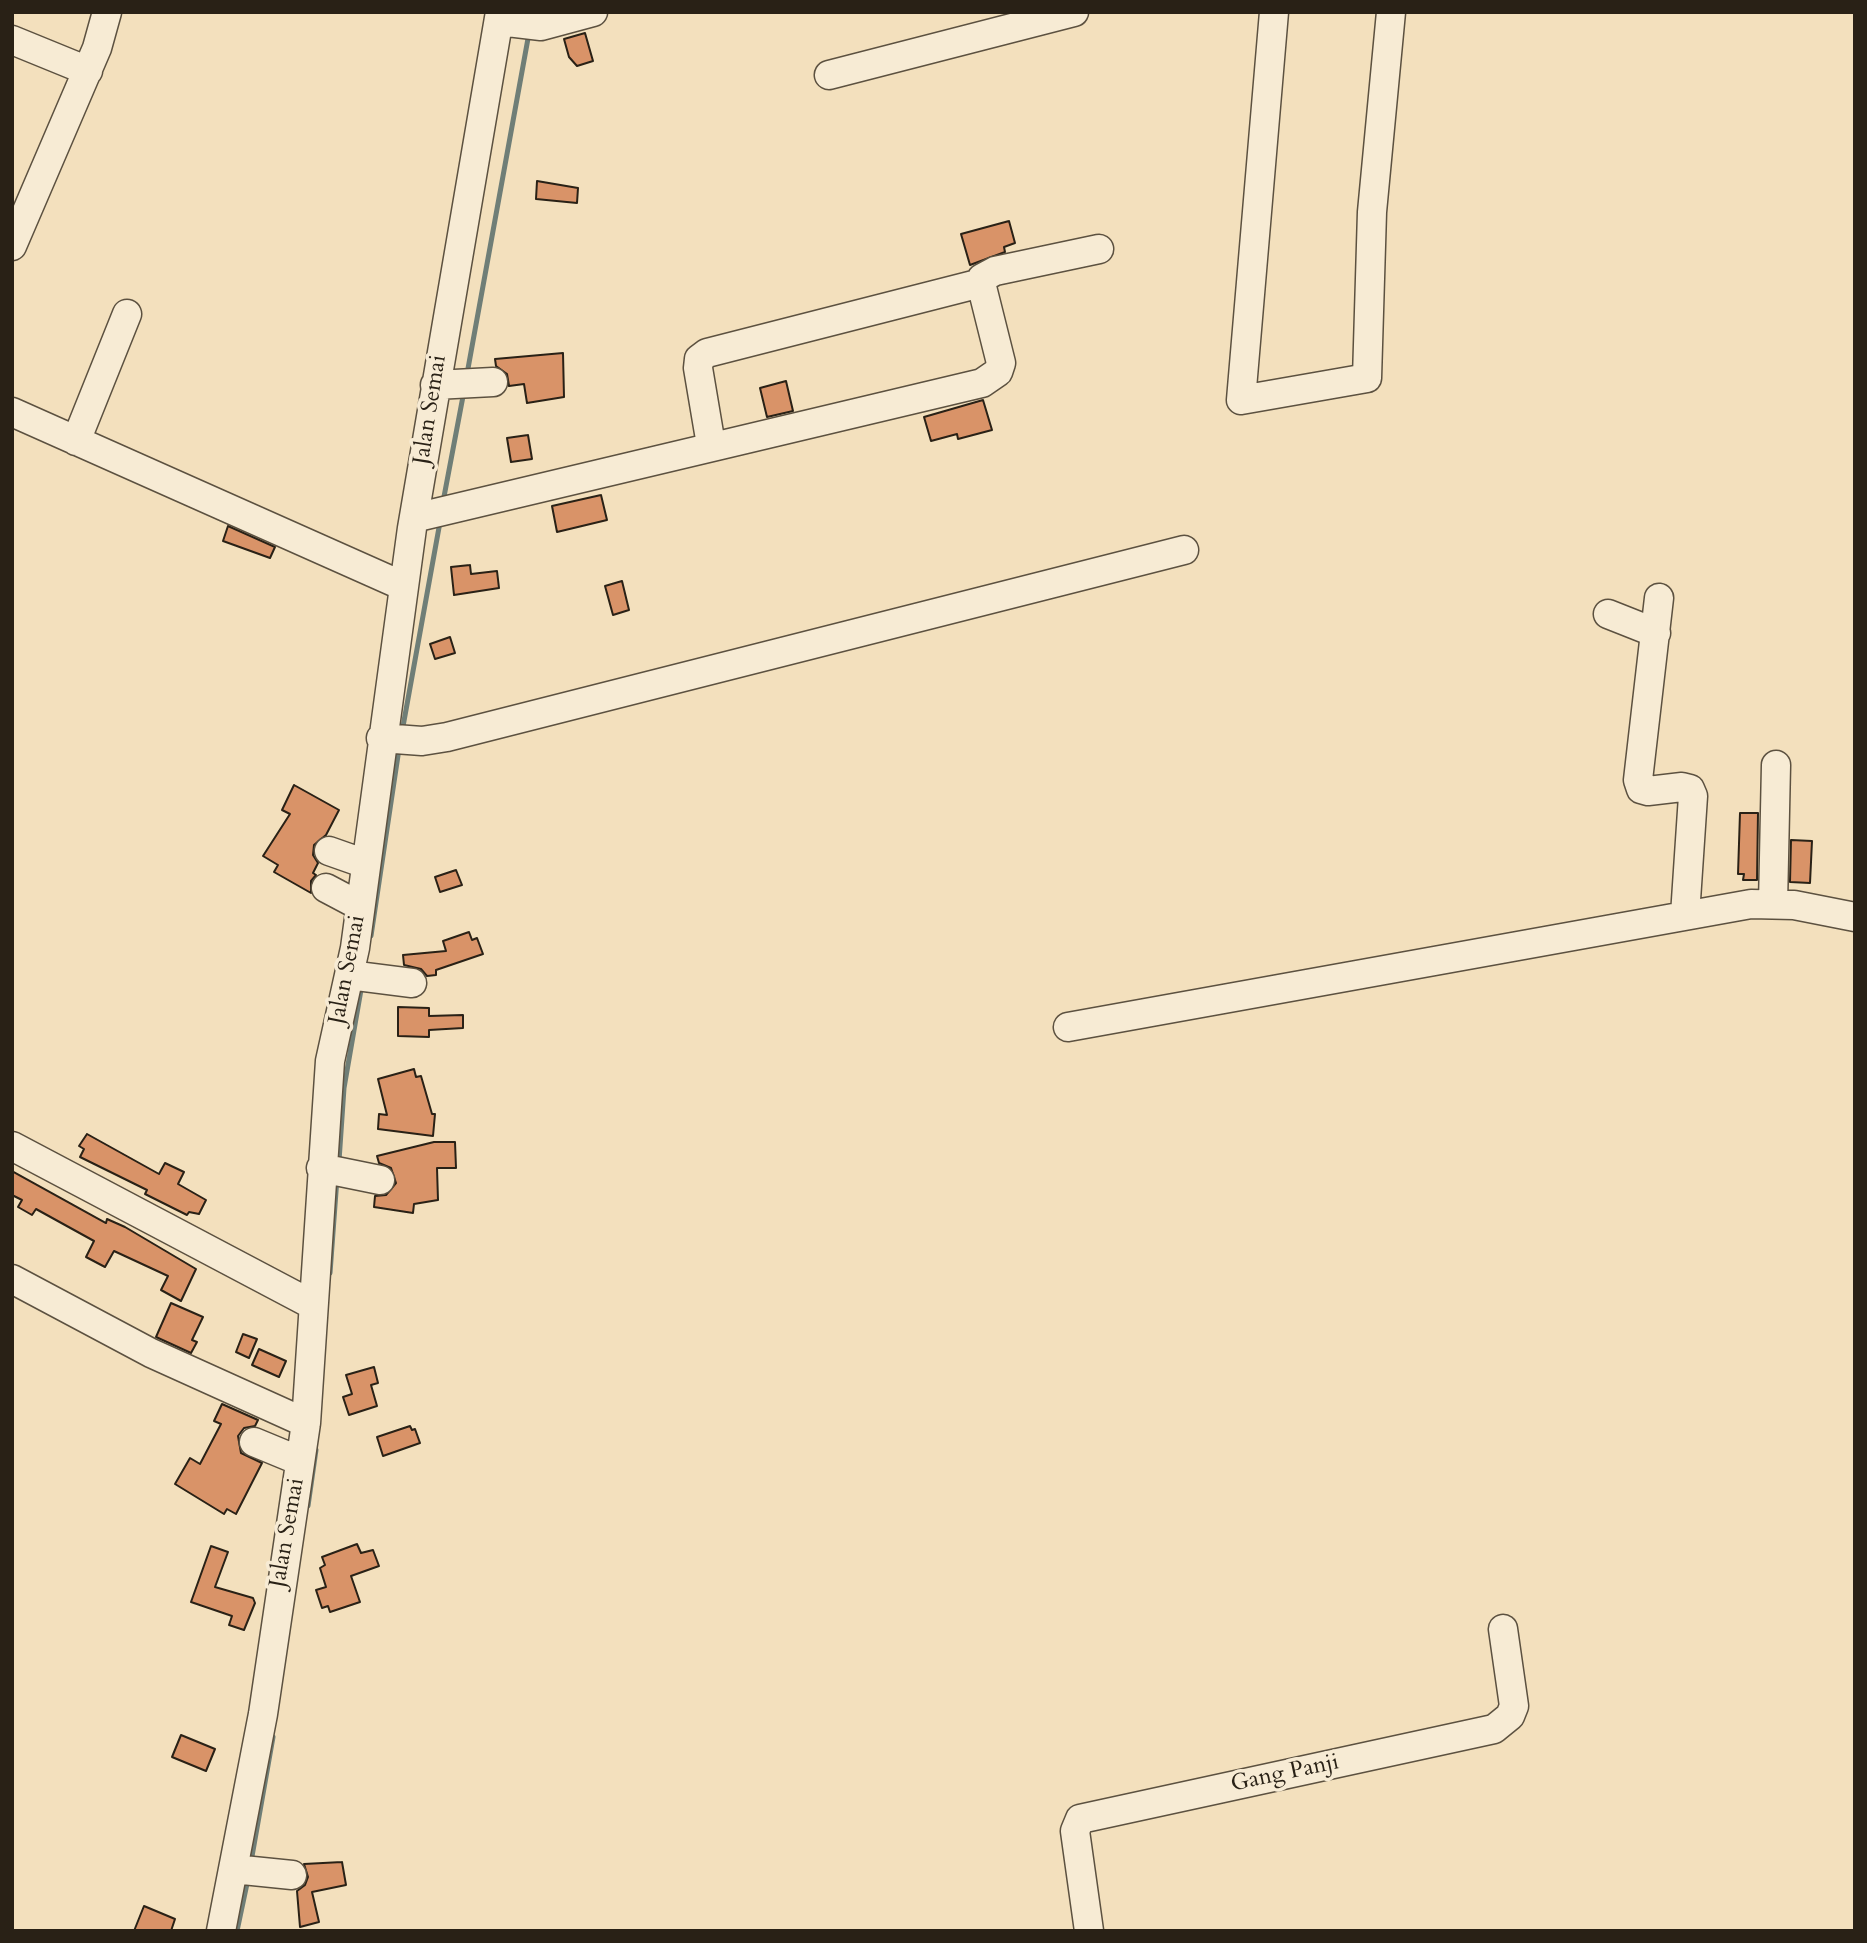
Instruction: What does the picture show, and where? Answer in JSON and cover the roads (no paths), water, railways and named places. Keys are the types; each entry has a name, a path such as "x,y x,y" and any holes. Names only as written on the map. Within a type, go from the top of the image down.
{"street":[{"path":"12,246 88,71 107,12"},
{"path":"512,21 593,12"},
{"path":"829,75 1074,12"},
{"path":"1274,12 1241,400 1367,378 1372,212 1391,12"},
{"name":"Jalan Semai","path":"220,1931 260,1872 263,1714 277,1599 306,1423 313,1305 335,1171 330,1061 376,978 360,906 385,738 403,586 419,516 461,384 512,21"},
{"path":"12,40 88,71"},
{"path":"711,446 698,368 699,359 708,353 981,283 988,273 995,271 1099,249"},
{"path":"419,516 711,446 764,436 992,378 998,372 1000,358 981,283"},
{"path":"76,441 127,314"},
{"path":"12,412 403,586"},
{"path":"385,738 422,741 1184,550"},
{"path":"1659,598 1638,780 1641,789 1648,792 1682,787 1690,789 1693,796 1685,915"},
{"path":"1608,614 1656,633"},
{"path":"1776,765 1784,905"},
{"path":"329,851 366,864"},
{"path":"326,888 360,906"},
{"path":"1068,1027 1751,904 1784,905 1855,917"},
{"path":"12,1146 313,1305"},
{"path":"335,1171 380,1180"},
{"path":"12,1279 151,1353 306,1423"},
{"path":"254,1442 300,1461"},
{"name":"Gang Panji","path":"1089,1931 1075,1831 1080,1819 1494,1729 1510,1716 1514,1706 1503,1629"}],"waterway":[{"path":"467,374 529,33"},
{"path":"443,502 464,391"},
{"path":"402,732 440,522"},
{"path":"371,936 399,749"},
{"path":"339,1161 344,1088 362,984"},
{"path":"330,1273 337,1178"},
{"path":"308,1506 316,1450"},
{"path":"251,1862 273,1737"},
{"path":"237,1931 248,1879"}]}
